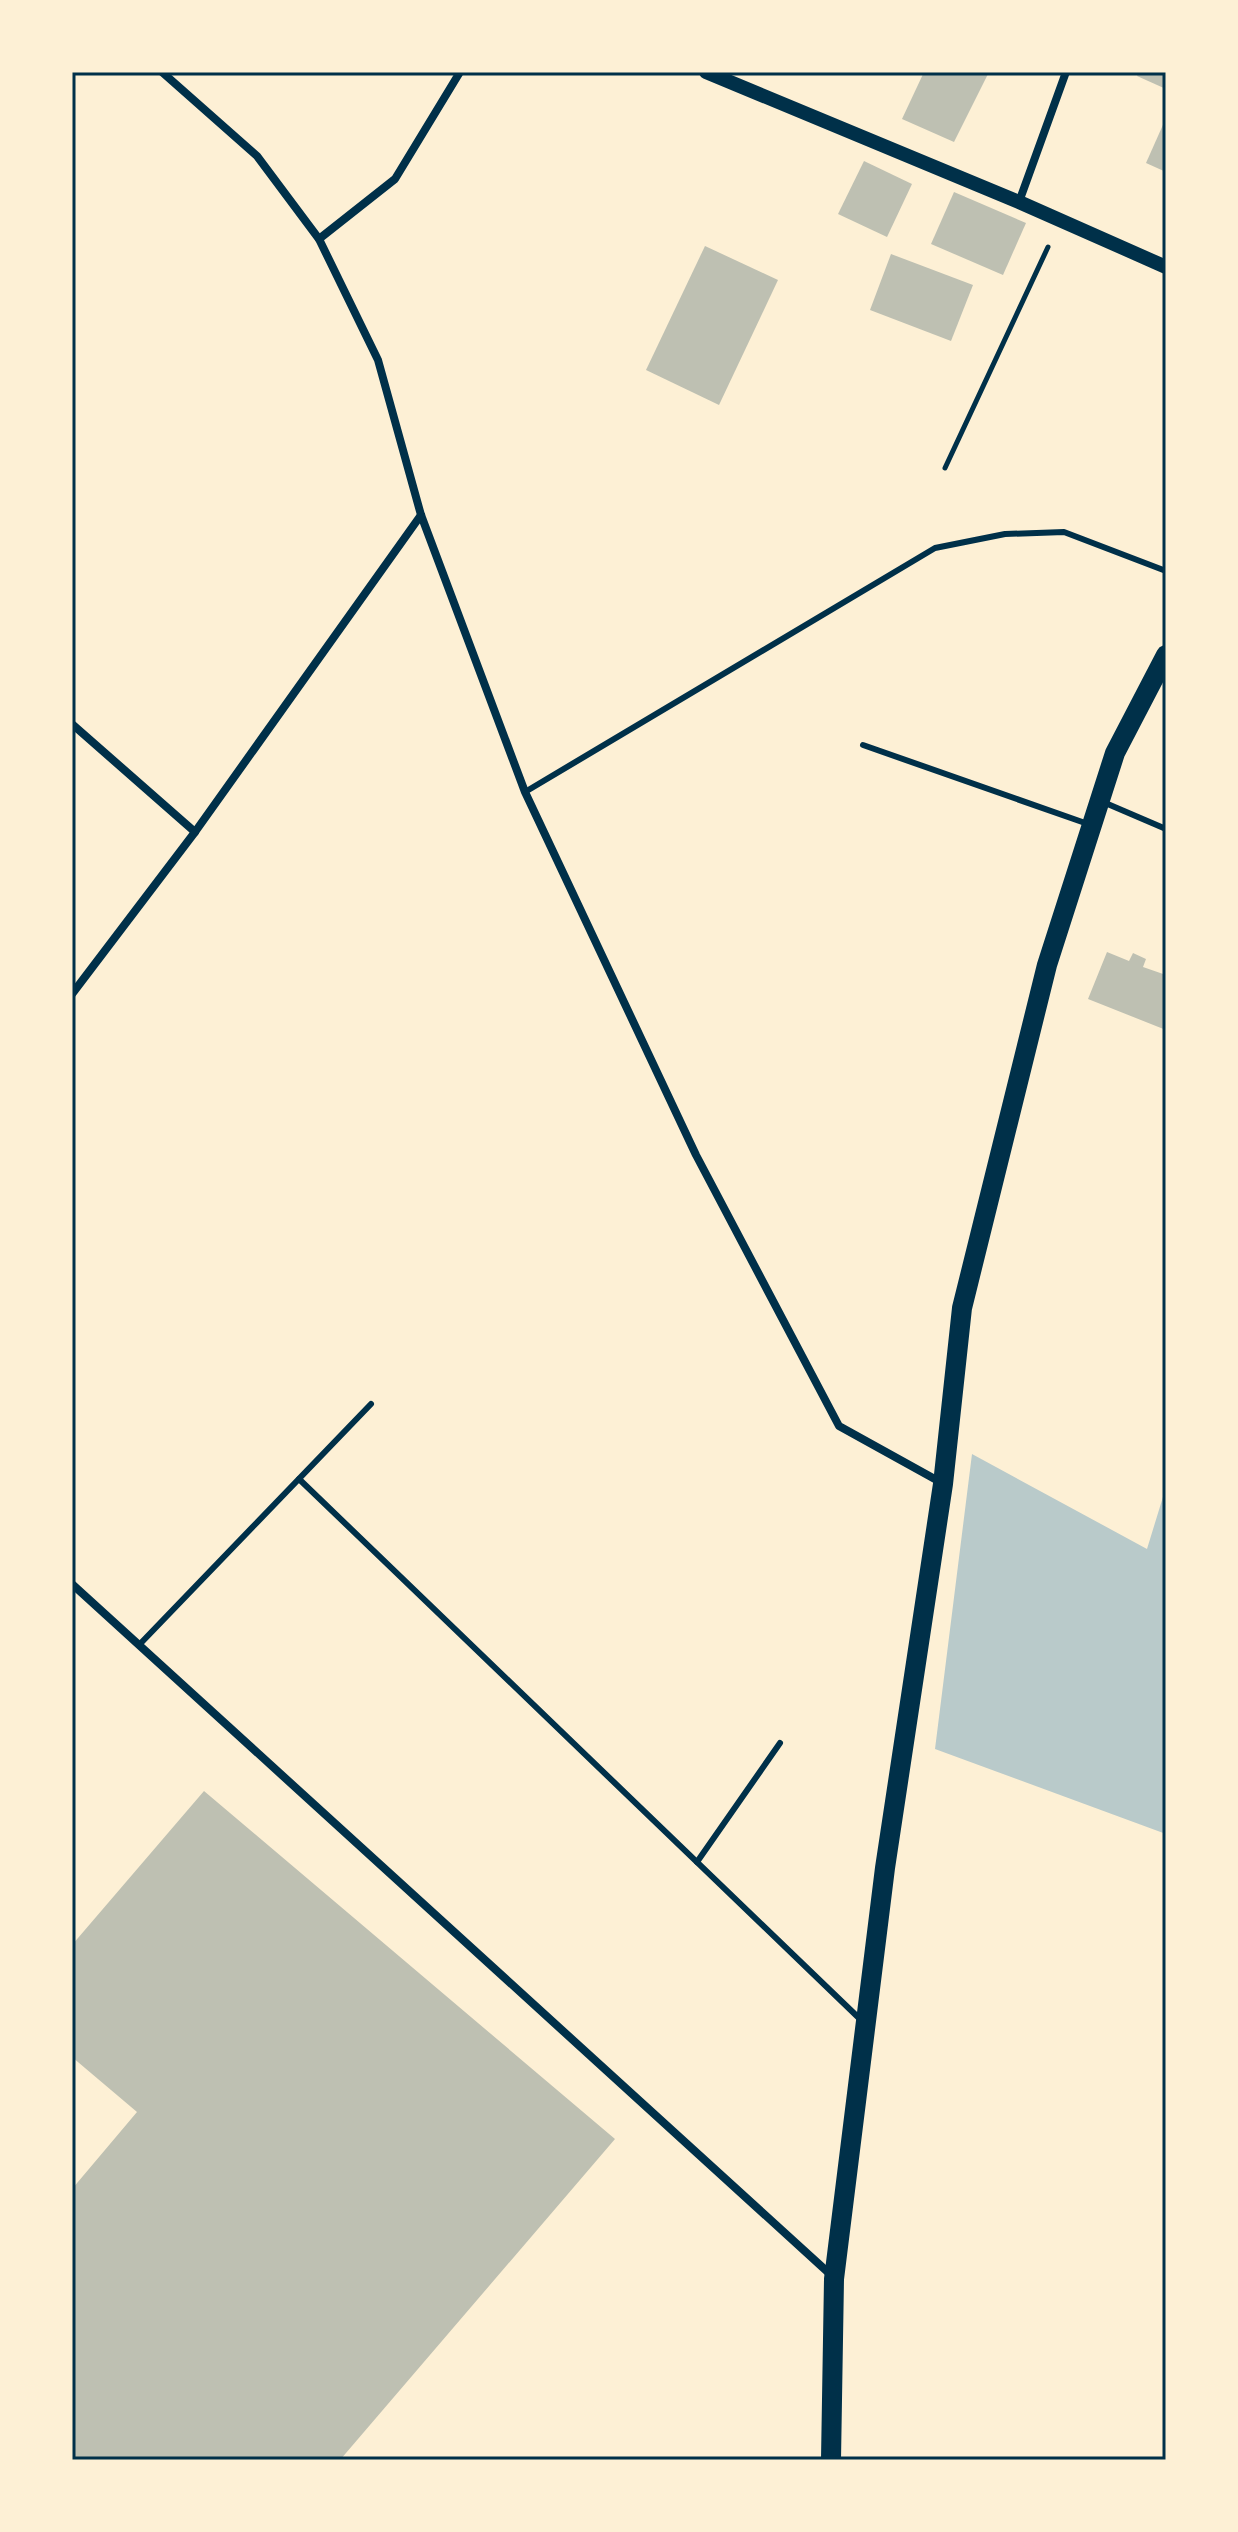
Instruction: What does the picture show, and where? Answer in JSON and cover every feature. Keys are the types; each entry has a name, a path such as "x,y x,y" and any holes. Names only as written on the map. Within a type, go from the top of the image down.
{"main road":[{"path":"831,2460 834,2279 885,1868 943,1484 962,1308 1047,965 1115,753 1166,655"}],"street":[{"path":"162,72 257,156 319,239 378,360 421,515 525,792 696,1155 839,1426 943,1484"},
{"path":"319,239 395,179 460,72"},
{"path":"706,72 1019,202 1166,267"},
{"path":"1019,202 1066,72"},
{"path":"72,994 195,832 421,515"},
{"path":"72,724 195,832"},
{"path":"72,1584 834,2279"}],"lane":[{"path":"525,792 935,548 1005,534 1064,532 1166,571"},
{"path":"863,745 1092,825"},
{"path":"1100,800 1166,829"},
{"path":"139,1645 371,1404"},
{"path":"299,1479 866,2025"},
{"path":"697,1862 780,1743"}],"path":[{"path":"945,468 1060,220"}],"shaded area":[{"path":"972,1454 1147,1549 1166,1487 1166,1834 935,1749"}],"building":[{"path":"924,72 989,72 954,142 902,119"},
{"path":"1139,72 1166,72 1166,89 1137,76"},
{"path":"1166,118 1166,172 1146,163"},
{"path":"864,161 912,184 887,237 838,214"},
{"path":"954,192 1026,223 1003,275 931,244"},
{"path":"705,246 778,280 719,405 646,370"},
{"path":"891,254 973,285 951,341 870,310"},
{"path":"1107,952 1129,961 1133,953 1146,959 1143,967 1166,975 1166,1030 1088,999"},
{"path":"204,1791 615,2139 340,2460 72,2460 72,2189 137,2112 72,2057 72,1945"}]}
